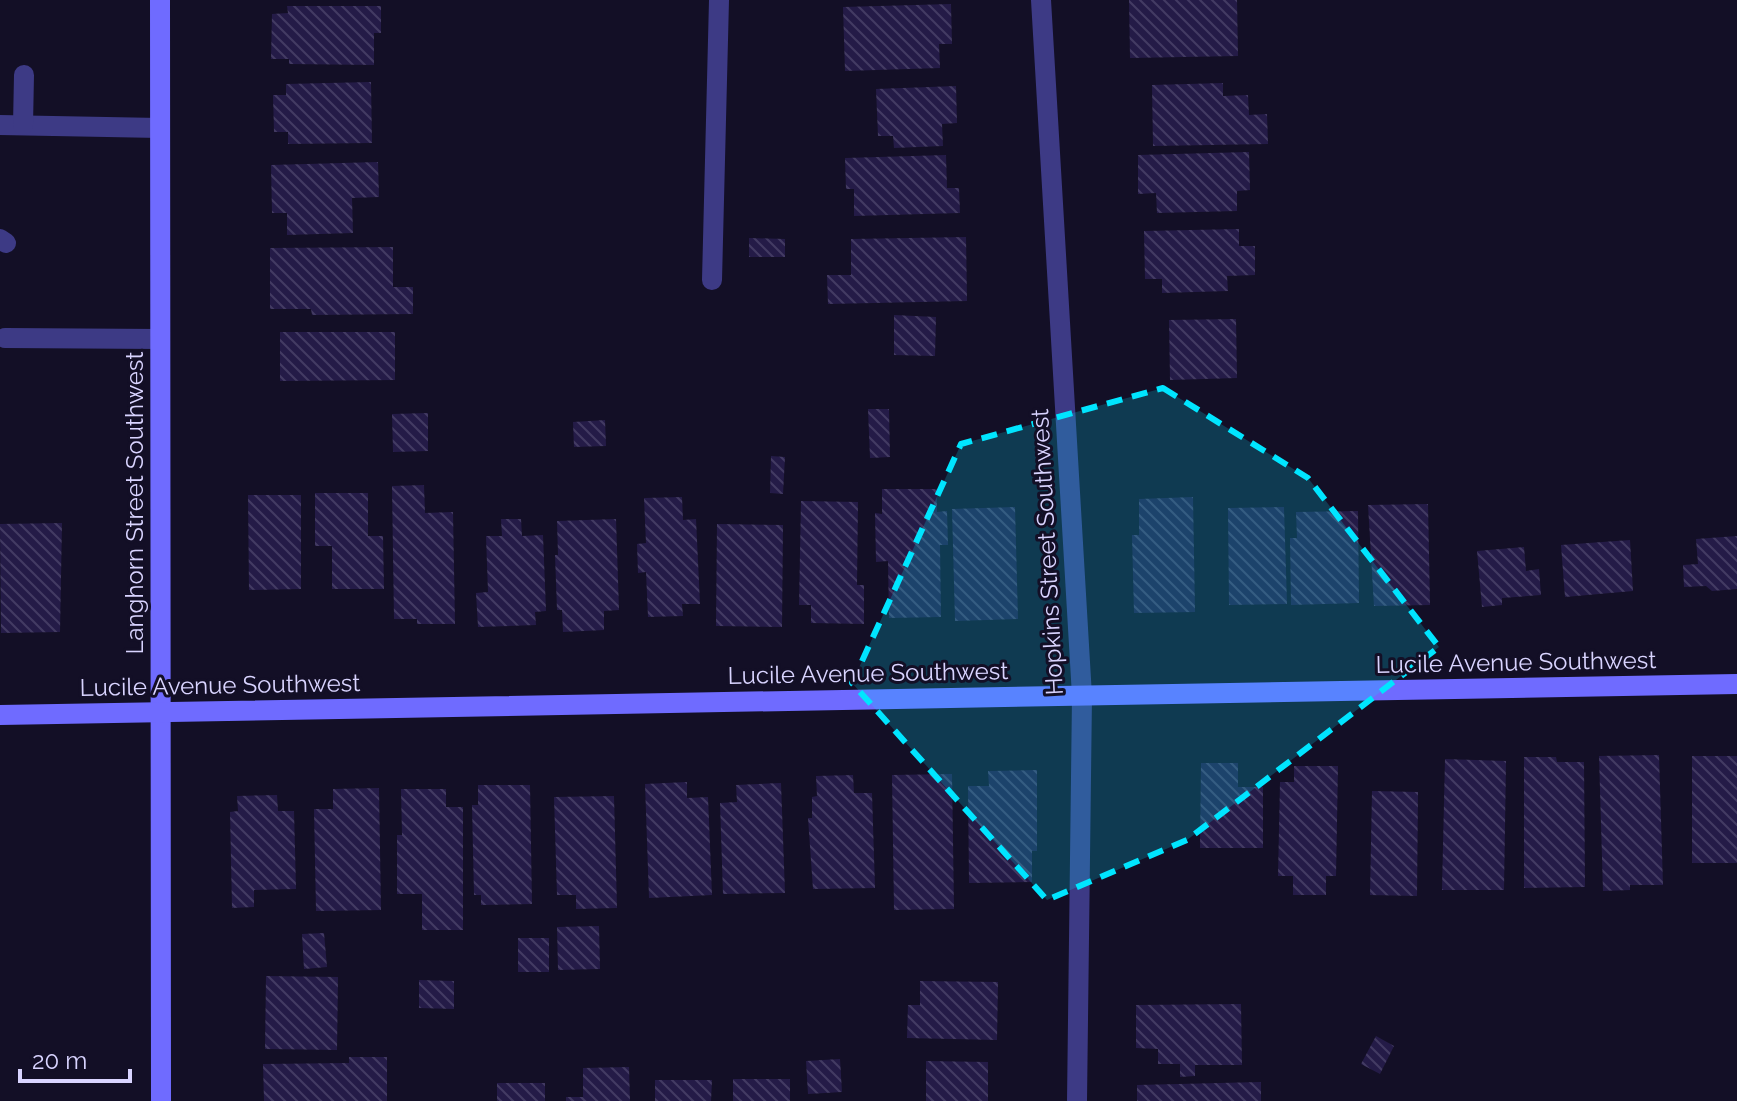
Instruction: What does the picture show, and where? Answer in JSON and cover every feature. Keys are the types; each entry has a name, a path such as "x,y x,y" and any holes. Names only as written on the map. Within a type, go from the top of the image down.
{"street":[{"name":"Langhorn Street Southwest","path":"160,0 161,1101"},
{"path":"712,280 719,0"},
{"name":"Hopkins Street Southwest","path":"1041,0 1082,696 1077,1101"},
{"path":"23,125 24,75"},
{"path":"0,125 160,128"},
{"path":"5,338 160,339"},
{"name":"Lucile Avenue Southwest","path":"0,715 1737,684"}],"highlighted area":[{"path":"1163,388 1308,478 1439,647 1187,840 1047,900 852,683 961,444"}],"building":[{"path":"1129,0 1237,0 1238,56 1130,58"},
{"path":"951,4 952,44 939,44 940,68 845,71 843,7"},
{"path":"287,6 381,6 381,33 374,33 374,65 289,64 289,59 271,59 272,14 288,13"},
{"path":"371,82 372,143 288,144 288,132 274,132 273,95 286,95 286,84"},
{"path":"1223,83 1223,96 1248,95 1249,115 1267,114 1268,144 1153,146 1152,85"},
{"path":"956,86 957,123 942,124 943,146 894,148 893,136 878,136 876,89"},
{"path":"1249,152 1250,190 1237,191 1237,211 1157,213 1156,193 1138,194 1138,155"},
{"path":"946,155 947,188 959,188 960,213 854,216 854,189 846,189 845,158"},
{"path":"378,162 379,197 352,198 353,233 287,235 287,213 272,213 271,165"},
{"path":"1239,229 1239,246 1255,246 1255,275 1227,276 1228,291 1162,293 1162,279 1145,279 1144,231"},
{"path":"966,237 967,301 828,304 827,275 851,275 851,239"},
{"path":"749,238 785,239 785,257 749,257"},
{"path":"393,247 393,287 413,287 413,314 312,315 311,309 270,309 270,248"},
{"path":"894,315 936,317 935,356 894,355"},
{"path":"1236,319 1237,378 1170,380 1169,320"},
{"path":"280,332 395,332 395,380 280,381"},
{"path":"868,409 889,409 890,457 870,458"},
{"path":"428,413 428,451 393,452 392,414"},
{"path":"605,420 606,446 574,447 573,422"},
{"path":"771,456 785,457 783,494 770,493"},
{"path":"424,485 425,513 453,512 455,624 417,624 417,619 394,619 392,486"},
{"path":"882,489 937,489 937,512 947,511 948,545 940,545 941,617 889,618 888,561 876,562 875,513 882,514"},
{"path":"315,493 368,493 368,536 383,536 384,589 332,589 332,546 315,546"},
{"path":"248,495 301,495 301,589 249,590"},
{"path":"682,497 683,520 696,519 700,604 682,604 683,616 648,617 646,572 638,573 637,544 646,543 644,498"},
{"path":"1193,497 1195,612 1134,613 1132,535 1139,535 1139,499"},
{"path":"801,501 858,502 857,585 864,585 864,624 811,623 811,605 799,605"},
{"path":"1428,504 1430,605 1374,606 1368,505"},
{"path":"1015,507 1018,619 955,621 952,509"},
{"path":"1284,507 1287,604 1229,605 1228,508"},
{"path":"1358,511 1359,603 1291,605 1290,538 1297,538 1296,512"},
{"path":"501,519 521,519 522,536 543,535 546,611 535,612 536,625 478,627 476,593 488,592 486,536 502,536"},
{"path":"616,519 619,610 604,611 604,630 563,632 562,610 557,610 557,521"},
{"path":"62,523 60,632 1,633 0,524"},
{"path":"717,524 783,525 782,627 716,626"},
{"path":"1737,536 1737,589 1712,591 1706,586 1684,587 1683,565 1698,564 1696,539"},
{"path":"1630,540 1633,591 1565,597 1561,545"},
{"path":"1524,547 1526,571 1539,569 1541,595 1502,598 1502,605 1482,607 1477,551"},
{"path":"1659,755 1663,885 1630,885 1630,890 1603,891 1599,756"},
{"path":"1692,756 1737,756 1737,863 1692,863"},
{"path":"1524,757 1556,757 1557,762 1584,762 1585,887 1524,888"},
{"path":"1445,759 1506,761 1504,890 1442,890"},
{"path":"1201,763 1238,763 1238,787 1263,787 1263,848 1200,848"},
{"path":"1294,766 1338,766 1336,876 1326,876 1326,895 1293,895 1293,876 1278,876 1280,782 1294,782"},
{"path":"1037,770 1037,851 1032,851 1032,882 969,883 968,786 989,786 988,771"},
{"path":"952,774 954,909 894,910 892,775"},
{"path":"853,775 854,793 872,793 875,888 813,889 808,818 812,818 812,797 817,796 816,776"},
{"path":"687,782 687,798 708,797 712,895 649,898 645,784"},
{"path":"781,783 785,893 723,894 720,803 737,802 736,785"},
{"path":"478,785 530,785 532,904 481,905 481,895 474,895 472,805 478,805"},
{"path":"379,788 381,910 316,911 314,809 333,809 333,789"},
{"path":"401,789 446,789 446,807 463,807 463,930 422,930 422,894 397,894 397,835 402,835"},
{"path":"1372,791 1418,792 1417,896 1370,895"},
{"path":"277,795 278,811 294,811 296,889 254,890 254,907 232,908 230,812 238,811 237,796"},
{"path":"614,796 617,908 576,909 576,895 557,895 554,797"},
{"path":"599,926 600,969 558,970 557,927"},
{"path":"324,933 327,967 304,969 302,934"},
{"path":"518,938 549,938 549,972 518,972"},
{"path":"266,976 338,977 337,1050 265,1049"},
{"path":"419,980 454,981 454,1009 419,1008"},
{"path":"920,981 998,982 997,1040 907,1038 908,1005 920,1005"},
{"path":"1241,1004 1242,1065 1195,1065 1195,1076 1180,1077 1180,1064 1158,1064 1158,1049 1136,1048 1136,1005"},
{"path":"1376,1036 1394,1046 1380,1074 1361,1064"},
{"path":"349,1057 387,1057 387,1101 264,1101 263,1064 349,1063"},
{"path":"840,1059 842,1092 808,1094 806,1061"},
{"path":"926,1061 988,1062 988,1101 926,1101"},
{"path":"629,1067 630,1101 566,1101 566,1097 583,1097 583,1068"},
{"path":"733,1079 790,1079 790,1101 733,1101"},
{"path":"655,1080 712,1080 711,1101 655,1101"},
{"path":"1261,1082 1261,1101 1137,1101 1137,1085"},
{"path":"497,1083 545,1083 545,1101 497,1101"}]}
